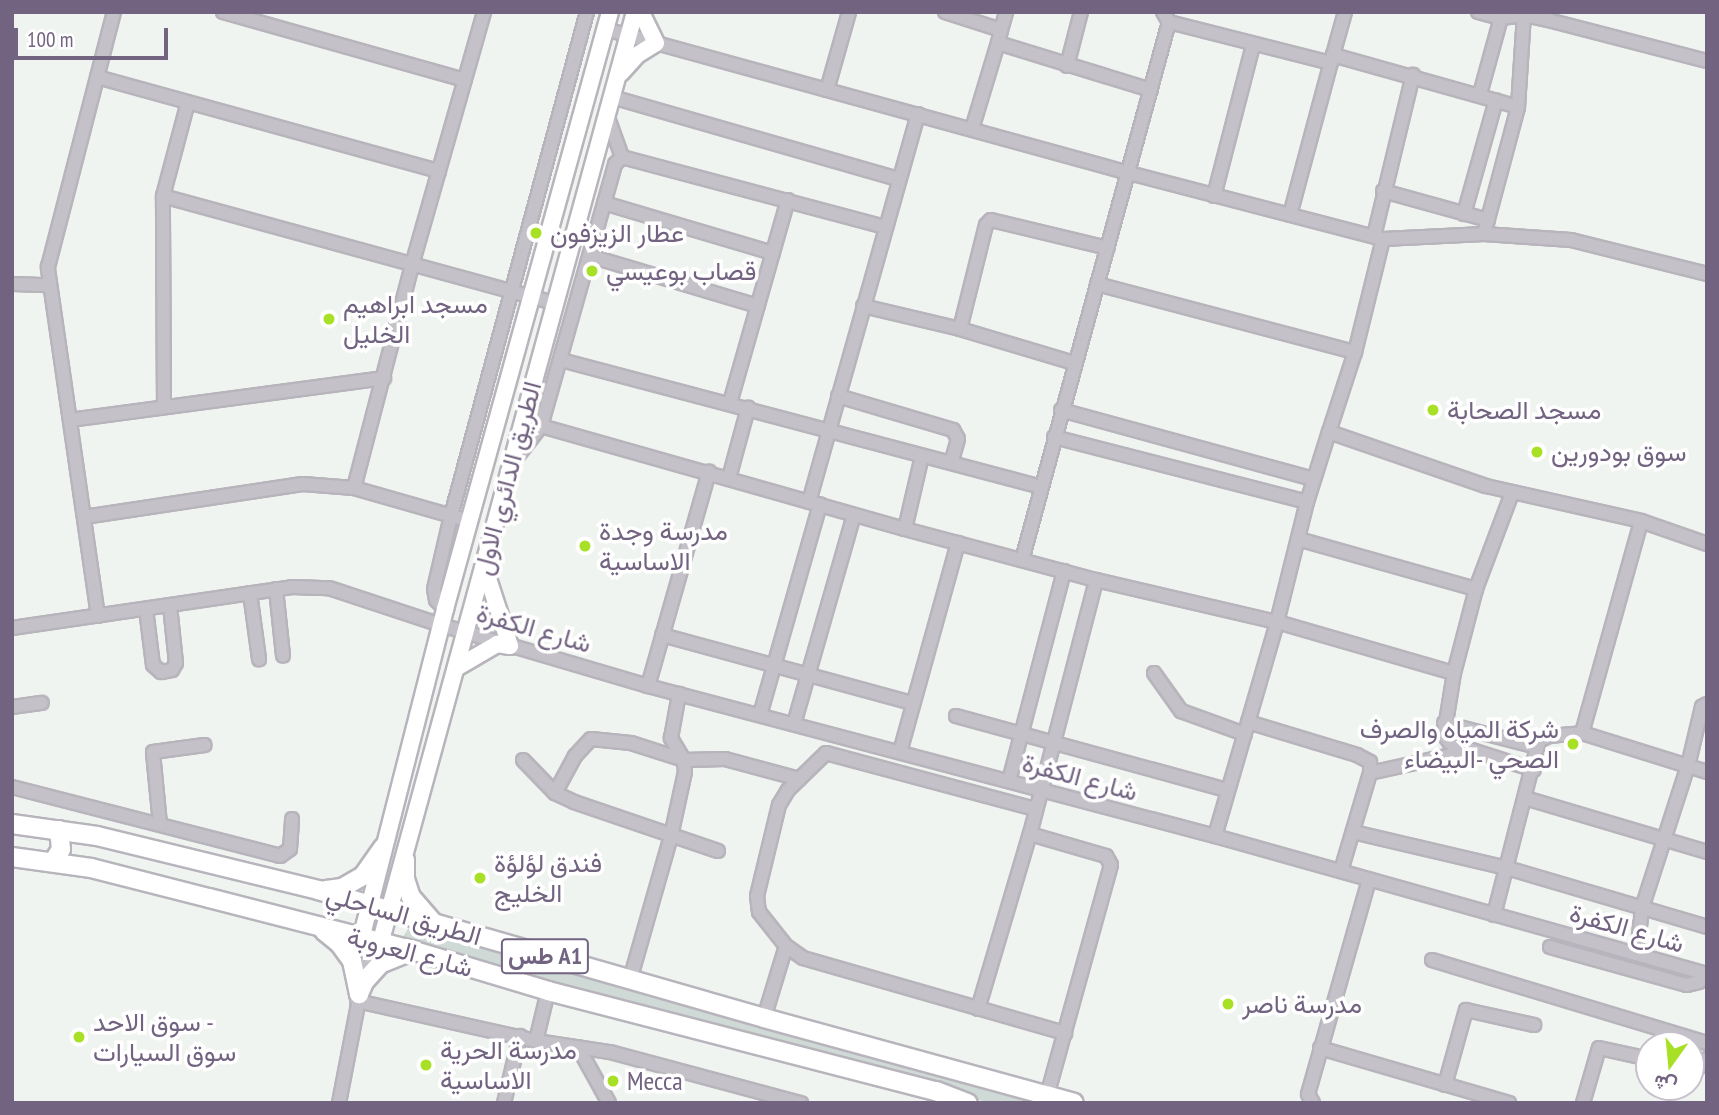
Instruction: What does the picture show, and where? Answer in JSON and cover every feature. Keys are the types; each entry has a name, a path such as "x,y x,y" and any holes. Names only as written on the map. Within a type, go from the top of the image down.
{"highway":[{"name":"الطريق الساحلي","path":"12,824 118,841 318,890 764,1018 1074,1103"},
{"path":"53,862 61,849 59,830"},
{"path":"108,872 105,856 118,841"},
{"path":"318,890 342,888 363,876 383,847"},
{"name":"شارع العروبة","path":"12,857 108,872 321,929 415,951 548,991 934,1097 968,1103"},
{"path":"405,860 405,879 411,897 436,925"},
{"path":"321,929 339,943 352,961 358,997"},
{"path":"358,997 363,982 380,964 391,957 415,951"}],"main road":[{"name":"الطريق الدائري الاول","path":"380,944 635,12"},
{"path":"618,76 637,55 656,43 641,12"},
{"name":"الطريق الدائري الاول","path":"361,939 443,617 606,17"},
{"path":"456,668 498,644 510,646 483,564"}],"street":[{"path":"98,616 50,285 51,248 114,12"},
{"path":"223,12 465,80"},
{"path":"354,488 412,265 484,12"},
{"path":"443,617 434,589 451,516 587,12"},
{"path":"827,90 849,12"},
{"path":"945,12 1066,66 1151,90"},
{"path":"972,129 1006,12"},
{"path":"1066,66 1081,12"},
{"path":"1290,215 1345,12"},
{"path":"1478,12 1514,15 1707,61"},
{"path":"1480,94 1514,15"},
{"path":"1484,234 1518,107 1514,15"},
{"path":"606,17 629,35 656,43 1214,196 1378,237 1484,234 1571,240 1707,274"},
{"path":"1022,560 1061,410 1129,173 1151,90 1166,17 1253,45 1413,75 1518,107"},
{"path":"1214,196 1253,45"},
{"path":"1215,836 1226,790 1277,622 1307,502 1355,352 1378,237 1383,191 1413,75"},
{"path":"97,77 439,171"},
{"path":"612,97 898,179"},
{"path":"1464,214 1496,100"},
{"path":"164,407 163,196 188,102"},
{"path":"760,715 815,503 838,396 918,114"},
{"path":"607,116 622,156"},
{"path":"622,156 885,227"},
{"path":"510,465 541,426 615,164 622,156"},
{"path":"1383,191 1488,220"},
{"path":"163,196 555,303"},
{"path":"730,402 788,200"},
{"path":"604,203 773,253"},
{"path":"960,329 986,225 990,220 998,219 1108,248"},
{"path":"590,256 758,306"},
{"path":"12,284 50,285"},
{"path":"1097,284 1355,352"},
{"path":"863,306 960,329 1074,363"},
{"path":"561,360 730,402 1040,487"},
{"path":"71,420 384,379"},
{"path":"838,396 953,430 958,439 951,463"},
{"path":"729,478 748,408"},
{"path":"1061,410 1314,479"},
{"path":"541,426 905,529 1096,580 1277,622 1454,673"},
{"path":"1329,432 1512,493 1641,521 1707,544"},
{"path":"1054,437 1307,502"},
{"path":"905,529 922,456"},
{"path":"648,686 709,472"},
{"path":"84,517 303,484 354,488 470,522"},
{"path":"1512,493 1476,589 1444,723 1446,740 1534,769"},
{"path":"794,724 854,515"},
{"path":"1582,733 1641,521"},
{"path":"1298,539 1476,589"},
{"path":"900,752 958,543"},
{"path":"1009,781 1064,571"},
{"path":"978,1009 1030,834 1096,580"},
{"name":"شارع الكفرة","path":"12,628 276,589 329,588 443,617 465,632 648,686 1215,836 1707,975"},
{"path":"276,589 283,656"},
{"path":"250,593 259,659"},
{"path":"146,609 153,665 161,672 172,670 177,661 170,606"},
{"path":"252,611 278,606"},
{"path":"663,635 913,703"},
{"path":"1154,673 1181,711 1364,758 1370,762 1370,773 1341,871"},
{"path":"630,980 671,836 685,772 684,760 671,738 679,694"},
{"path":"12,707 42,703"},
{"path":"1637,954 1642,908 1688,766 1702,707 1707,704"},
{"path":"956,716 1226,790"},
{"path":"1444,723 1537,747"},
{"path":"1494,915 1540,740 1549,736 1582,733 1707,772"},
{"path":"832,734 825,753 799,779 779,805 757,895 759,912 786,946 803,958 1065,1033"},
{"path":"555,793 575,756 591,738 631,743 684,760 725,759 799,779"},
{"path":"160,824 153,752 205,745"},
{"path":"1370,773 1470,750"},
{"path":"825,753 1035,809"},
{"path":"523,760 555,793 719,852"},
{"path":"12,787 280,856 290,849 292,818"},
{"path":"1525,798 1707,852"},
{"path":"1353,832 1507,868 1707,927"},
{"path":"1030,834 1106,856 1110,860 1047,1095"},
{"path":"1313,1103 1308,1094 1369,880"},
{"path":"361,939 366,963"},
{"path":"340,1103 366,963 380,944"},
{"path":"764,1018 786,946"},
{"path":"1550,947 1682,984 1699,982 1707,975"},
{"path":"1432,960 1707,1043"},
{"path":"536,1041 548,991"},
{"path":"358,997 536,1041 610,1052 800,1103"},
{"path":"1445,1085 1466,1010 1534,1025"},
{"path":"504,1103 520,1036"},
{"path":"578,1047 609,1103"},
{"path":"1320,1048 1509,1103"},
{"path":"1583,1103 1599,1048 1635,1056"}],"shaded area":[{"path":"410,926 1050,1103 990,1103 559,986 402,938"}],"place":[{"name":"عطار الزيزفون","path":"536,233"},
{"name":"قصاب بوعيسي","path":"592,271"},
{"name":"مسجد ابراهيم الخليل","path":"329,319"},
{"name":"مسجد الصحابة","path":"1433,410"},
{"name":"سوق بودورين","path":"1537,452"},
{"name":"مدرسة وجدة الاساسية","path":"585,546"},
{"name":"شركة المياه والصرف الصحي -البيضاء","path":"1573,744"},
{"name":"فندق لؤلؤة الخليج","path":"480,878"},
{"name":"مدرسة ناصر","path":"1228,1004"},
{"name":"سوق الاحد - سوق السيارات","path":"79,1037"},
{"name":"مدرسة الحرية الاساسية","path":"426,1065"},
{"name":"Mecca","path":"613,1081"}]}
